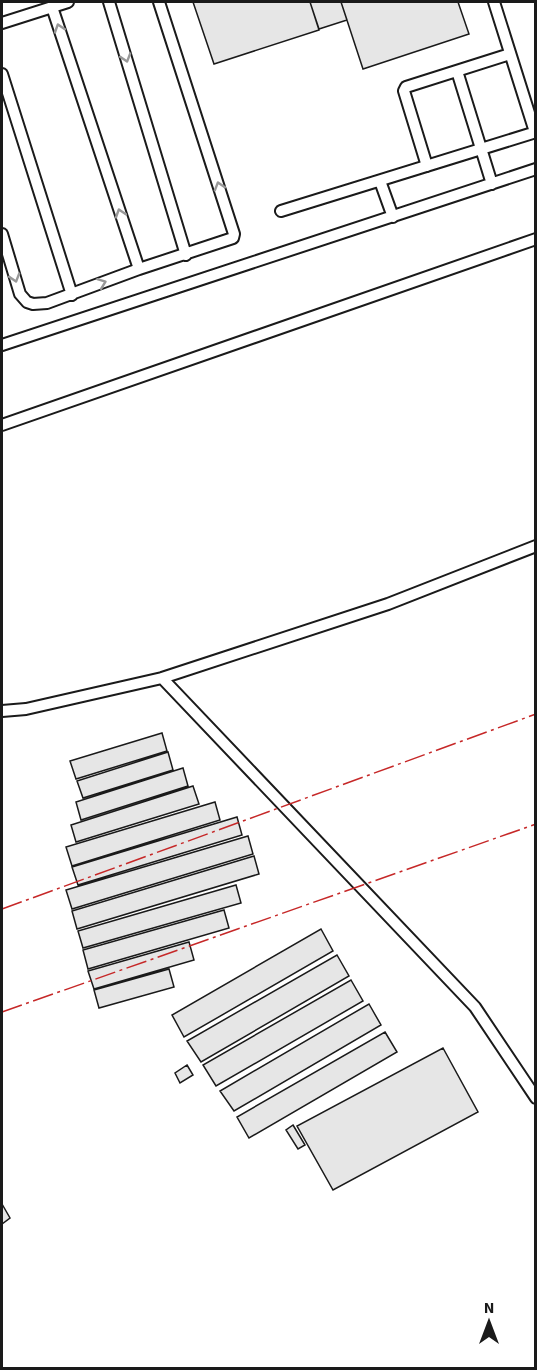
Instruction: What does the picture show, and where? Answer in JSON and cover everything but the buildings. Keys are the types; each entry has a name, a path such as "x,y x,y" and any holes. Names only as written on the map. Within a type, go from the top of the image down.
{"lane":[{"path":"2,23 68,2"},
{"path":"109,2 186,255"},
{"path":"2,234 20,294 27,302 33,304 47,303 72,295 139,269 229,240 234,234 159,2"},
{"path":"282,211 535,132 494,2"},
{"path":"52,7 139,269"},
{"path":"428,166 404,90 406,87 510,54"},
{"path":"457,71 492,184"},
{"path":"2,75 72,295"},
{"path":"2,345 536,169"},
{"path":"380,181 393,217"},
{"path":"2,426 536,239"},
{"path":"2,711 26,709 162,678 388,604 536,546"},
{"path":"162,678 475,1007 536,1098"}],"power":[{"path":"2,909 536,714"},
{"path":"2,1012 536,824"}]}
